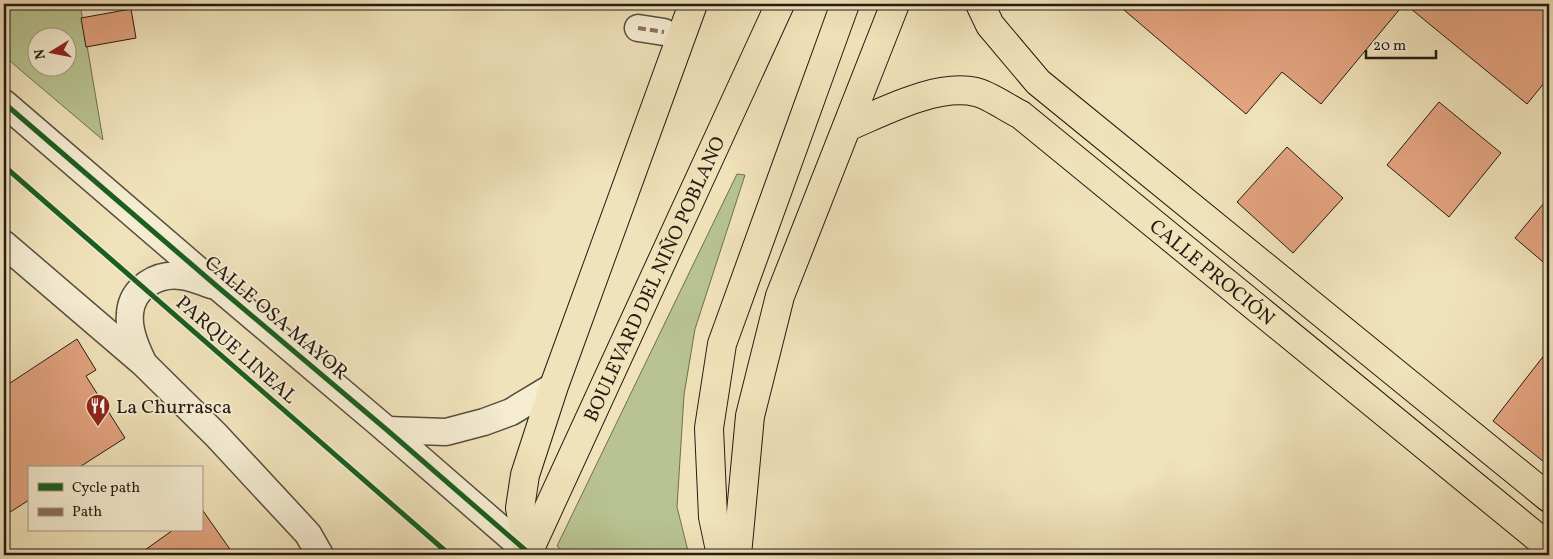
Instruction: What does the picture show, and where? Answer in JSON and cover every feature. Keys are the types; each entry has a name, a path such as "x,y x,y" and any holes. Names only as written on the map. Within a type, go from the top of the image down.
{"main road":[{"path":"529,554 520,508 524,475 554,386 693,4"},
{"name":"BOULEVARD DEL NIÑO POBLANO","path":"529,554 780,4"},
{"path":"721,555 713,517 708,428 722,344 845,4"},
{"path":"737,555 750,416 780,296 895,4"},
{"name":"CALLE PROCIÓN","path":"980,4 990,25 1038,82 1549,498"},
{"name":"CALLE PROCIÓN","path":"847,127 919,97 945,91 977,92 1021,115 1549,547"}],"street":[{"path":"638,28 664,32"},
{"name":"CALLE OSA MAYOR","path":"4,103 387,430 529,554"},
{"path":"4,244 144,364 216,435 308,534 320,555"},
{"path":"144,364 134,341 130,314 134,299 141,290 154,280 170,276 182,276 219,288"},
{"path":"387,430 446,432 484,422 511,412 554,386"}],"green space":[{"path":"4,4 80,4 103,140 30,78 78,78 78,28 28,28 28,76 4,56"},
{"path":"737,174 745,175 695,329 684,395 677,507 689,555 567,555 557,546"}],"building":[{"path":"1117,4 1404,4 1321,104 1282,72 1246,114"},
{"path":"1405,4 1549,4 1549,77 1527,104"},
{"path":"131,9 136,38 86,47 81,18"},
{"path":"1439,102 1501,153 1449,217 1387,165"},
{"path":"1287,147 1343,198 1293,253 1237,202"},
{"path":"1549,197 1549,267 1515,238"},
{"path":"77,339 96,370 86,376 125,438 81,466 28,466 28,501 4,516 4,387"},
{"path":"1549,349 1549,466 1493,421"},
{"path":"202,509 234,555 138,555 170,532 202,532"}],"marked path":[{"path":"638,28 664,32"}],"cycle path":[{"path":"4,103 531,555"},
{"name":"PARQUE LINEAL","path":"4,166 450,555"}],"place":[{"name":"La Churrasca","path":"98,427"}]}
